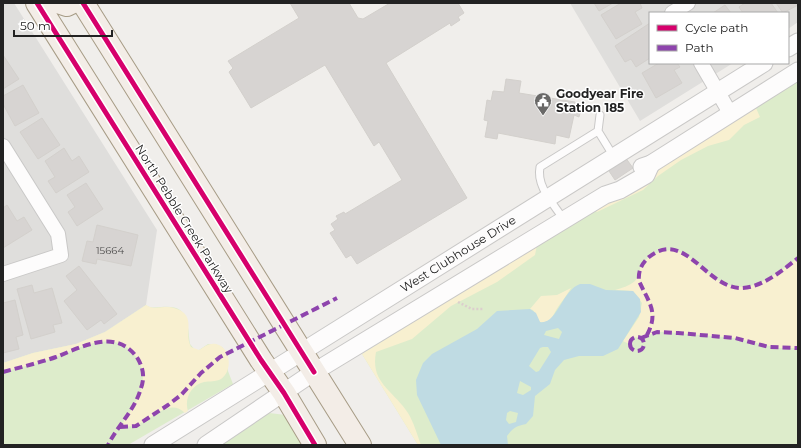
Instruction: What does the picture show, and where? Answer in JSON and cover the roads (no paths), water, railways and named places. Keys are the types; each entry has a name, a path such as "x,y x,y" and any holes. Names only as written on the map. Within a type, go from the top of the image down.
{"main road":[{"name":"North Pebble Creek Parkway","path":"37,3 269,372 284,392 315,445"},
{"path":"61,3 67,5 70,3"},
{"path":"84,3 301,353 360,445"}],"street":[{"path":"664,3 670,12"},
{"path":"673,12 688,3"},
{"path":"789,47 798,42"},
{"path":"702,64 730,113"},
{"name":"West Clubhouse Drive","path":"160,443 269,372 762,64"},
{"name":"West Clubhouse Drive","path":"206,445 314,372 605,195 620,190 646,175 652,164 798,71"},
{"path":"3,146 58,234 61,255 3,274"},
{"path":"516,218 530,241"}],"lane":[{"path":"600,115 598,131 614,157"},
{"path":"564,220 541,185 539,175 540,167 598,131"}],"water":[{"path":"580,284 590,284 606,290 633,291 640,299 641,312 618,349 603,356 579,356 564,360 555,370 550,384 535,396 533,416 526,424 515,427 507,436 508,445 441,445 417,395 416,380 423,363 432,354 477,329 497,311 530,309 536,313 540,322 546,321 551,318 574,287","holes":["558,328 562,332 559,339 544,335 546,331","548,347 551,352 539,371 536,372 529,366 540,348","520,381 531,387 531,390 523,395 517,393","510,411 518,413 516,422 509,424 506,420 507,413"]}],"place":[{"name":"Goodyear Fire Station 185","path":"543,116"}]}
